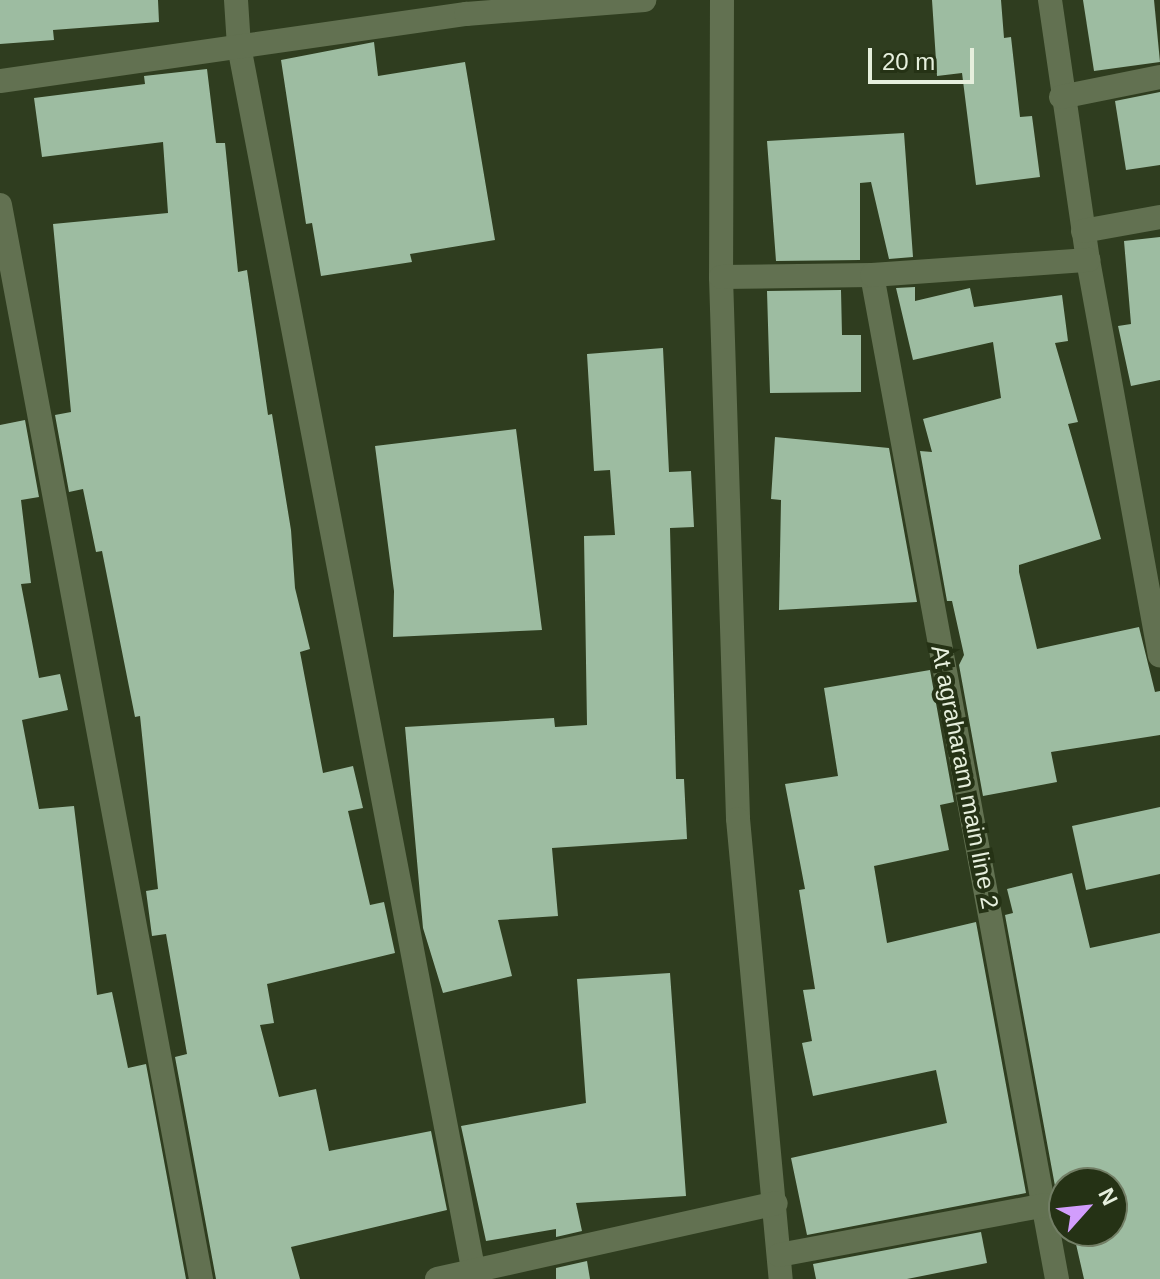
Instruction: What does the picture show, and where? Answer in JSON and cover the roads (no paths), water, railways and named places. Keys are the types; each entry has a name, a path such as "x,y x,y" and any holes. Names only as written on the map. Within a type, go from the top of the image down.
{"street":[{"path":"236,0 239,46 475,1276"},
{"path":"0,81 239,46 466,7 644,0"},
{"path":"722,0 721,277 738,819 780,1267 1045,1205"},
{"path":"1050,0 1061,97 1083,231 1160,656"},
{"path":"1061,97 1160,77"},
{"path":"0,205 201,1279"},
{"path":"1083,231 1160,217"},
{"path":"721,277 872,275 1088,260"},
{"name":"At agraharam main line 2","path":"872,275 1057,1279"},
{"path":"437,1279 475,1276 776,1203"}]}
